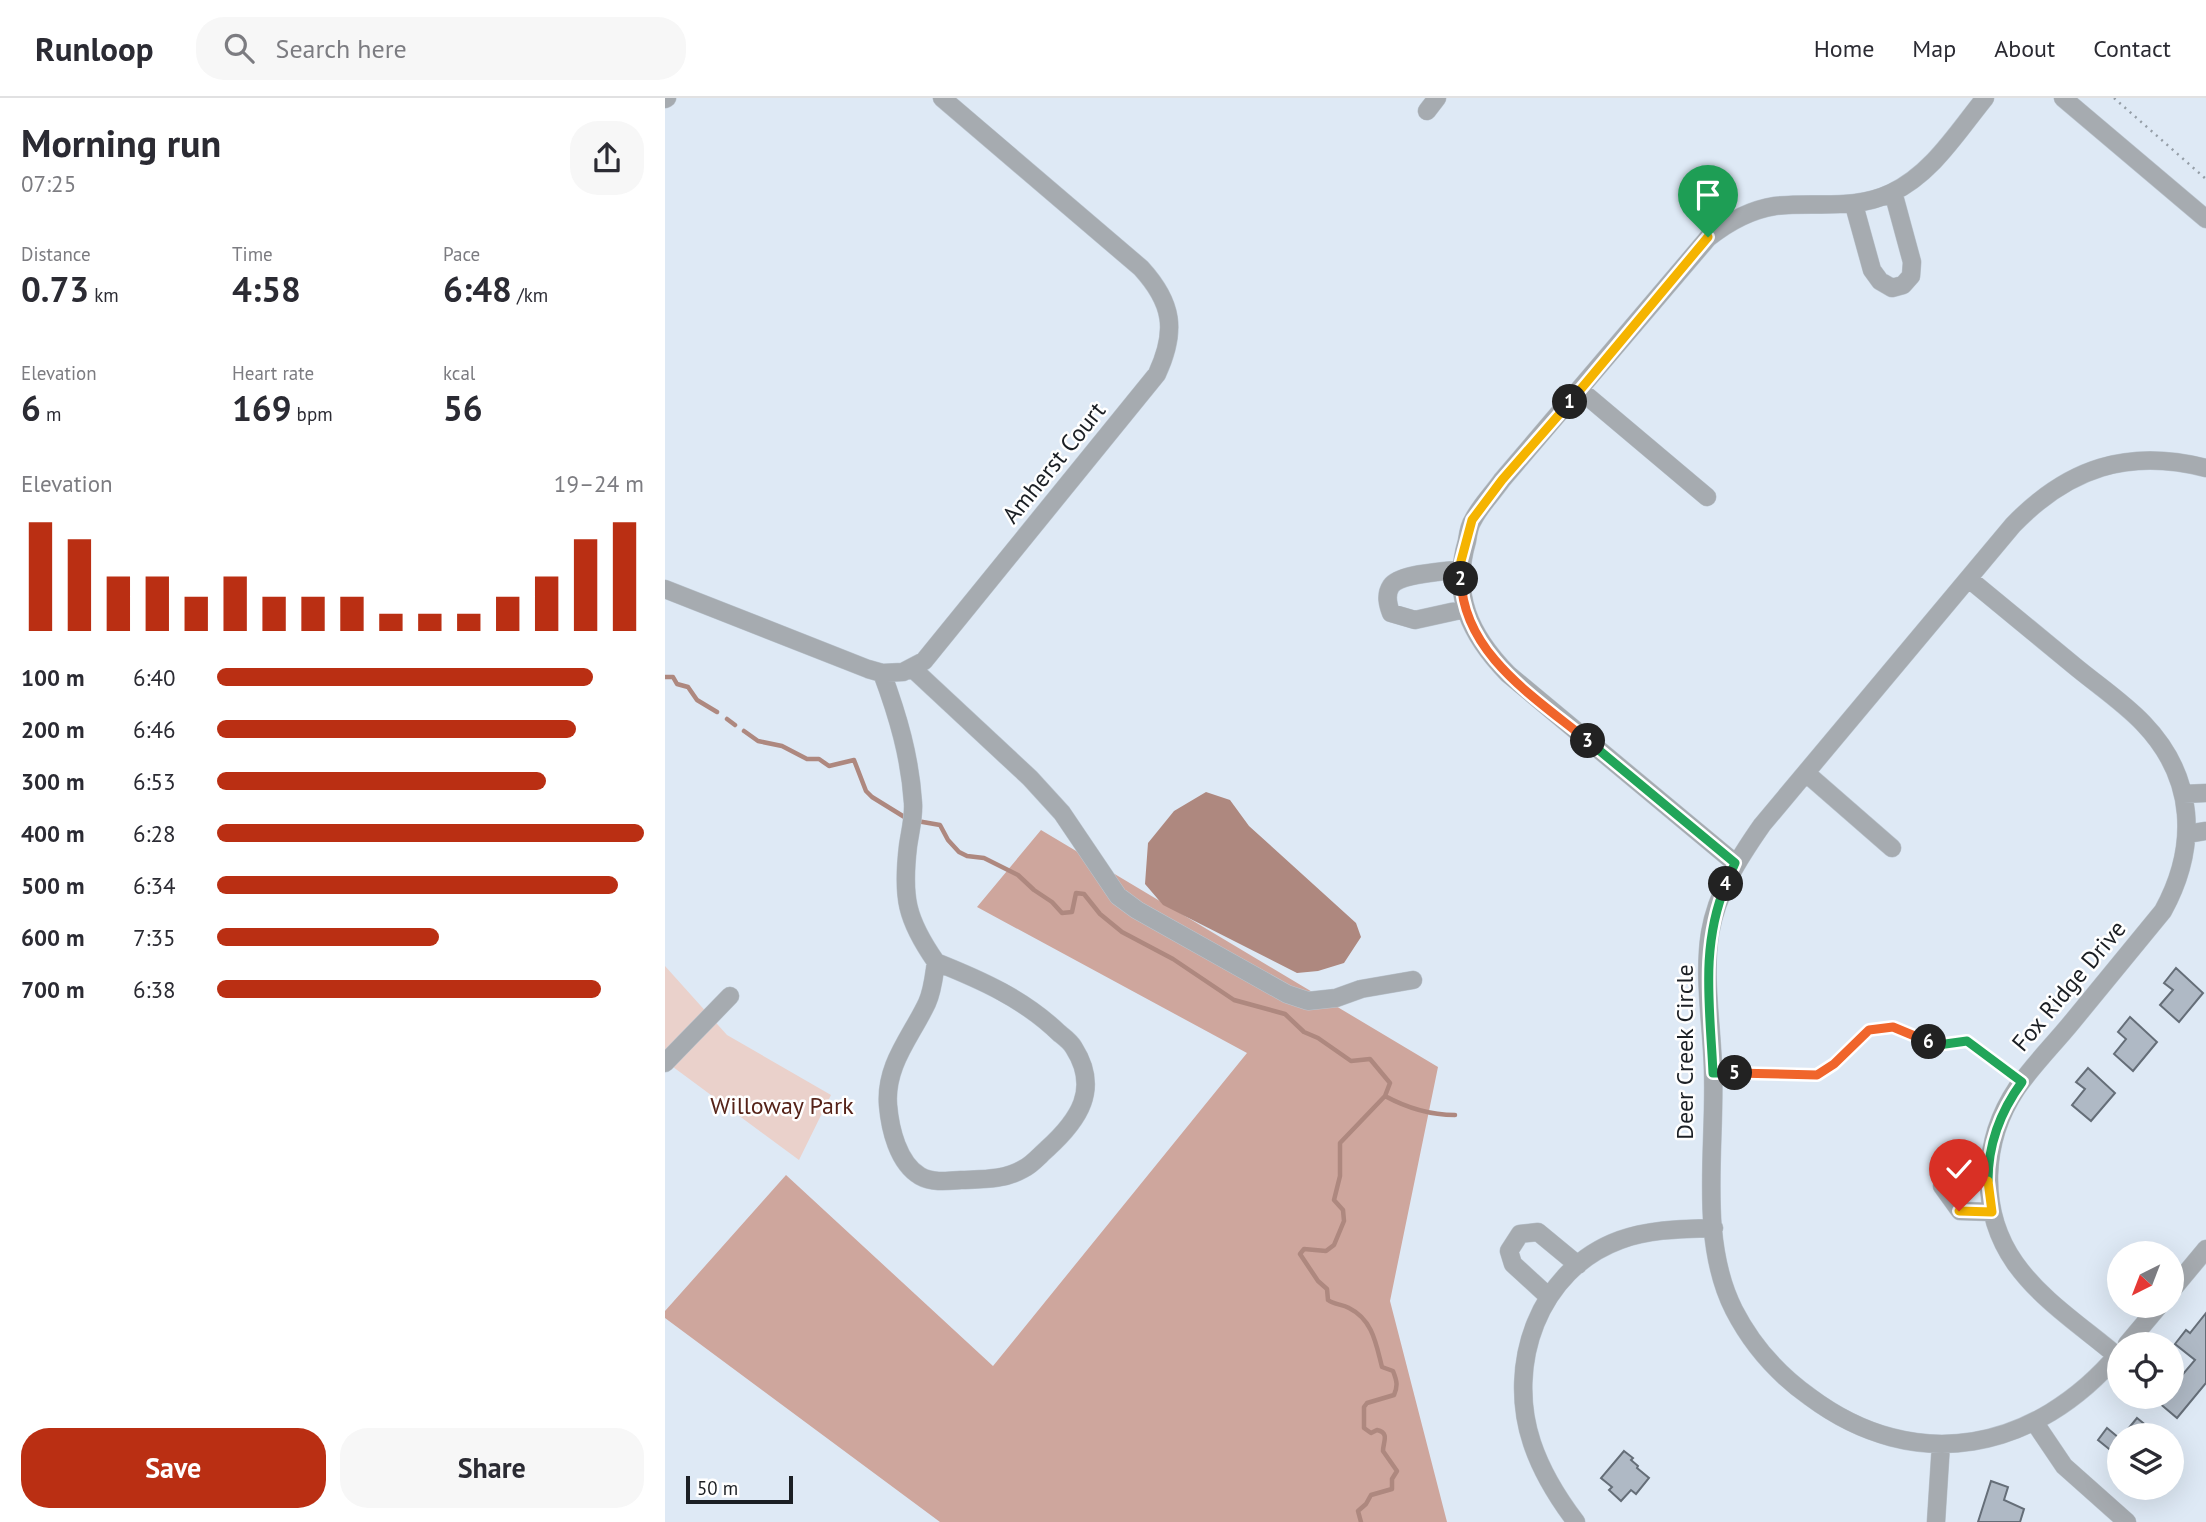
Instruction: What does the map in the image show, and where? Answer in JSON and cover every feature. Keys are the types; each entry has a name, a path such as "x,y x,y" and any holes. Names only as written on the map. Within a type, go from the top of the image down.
{"street":[{"name":"Amherst Court","path":"913,669 924,661 1150,384 1164,359 1171,326 1161,293 1141,268 942,98"},
{"path":"1735,863 1508,674 1490,656 1471,625 1461,596 1461,561 1472,520 1502,480 1695,251 1722,226 1746,214 1773,206 1854,205 1893,192 1911,182 1929,166 1985,98"},
{"path":"2063,98 2206,219"},
{"path":"1854,205 1872,270 1879,281 1892,288 1903,285 1911,276 1912,262 1893,192"},
{"path":"1580,390 1707,497"},
{"name":"Deer Creek Circle","path":"2107,1366 2085,1390 2035,1423 1990,1438 1941,1444 1903,1440 1860,1427 1819,1405 1786,1378 1758,1347 1734,1310 1720,1272 1714,1228 1710,1158 1713,1073 1708,979 1710,933 1720,898 1735,863 1762,825 2031,506 2072,478 2109,464 2145,459 2185,462 2206,468"},
{"path":"1461,569 1403,578 1391,586 1386,600 1391,614 1415,620 1465,609"},
{"name":"Fox Ridge Drive","path":"1969,579 2142,722 2168,755 2183,794 2187,834 2181,874 2163,911 2022,1082 1996,1129 1988,1169 1992,1212 2006,1249 2027,1279 2107,1340"},
{"path":"665,589 774,634 882,673 903,673 913,669 1030,778 1062,813 1118,896 1137,910 1287,995 1308,1001 1336,998 1361,989 1413,980"},
{"path":"882,673 901,726 911,773 913,808 905,899 923,943 936,962 979,979 1019,1000 1050,1024 1074,1046 1085,1072 1086,1095 1083,1107 1075,1119 1024,1169 1000,1178 948,1181 921,1176 908,1167 892,1129 888,1105 889,1081 897,1057 927,1003 936,962"},
{"path":"1806,773 1892,848"},
{"path":"2183,794 2206,793"},
{"path":"2187,834 2206,831"},
{"path":"665,1063 730,996"},
{"path":"1988,1169 1960,1170 1942,1186 1959,1211 1992,1212"},
{"path":"1576,1522 1554,1493 1543,1471 1532,1443 1525,1410 1524,1375 1528,1347 1537,1317 1549,1297 1578,1265 1604,1247 1636,1235 1669,1229 1714,1228"},
{"path":"1549,1297 1513,1264 1509,1251 1520,1234 1538,1232 1578,1265"},
{"path":"2184,1276 2206,1249"},
{"name":"Deer Creek Circle","path":"2137,1332 2149,1318"},
{"path":"2035,1423 2064,1466 2077,1480 2127,1522"},
{"path":"1936,1522 1941,1444"}],"path":[{"path":"2114,98 2206,179"},
{"path":"1713,1073 1817,1075 1834,1064 1869,1030 1893,1027 1938,1045 1967,1041 2022,1082"}],"green space":[{"name":"Willoway Park","path":"665,966 727,1035 831,1095 799,1160 665,1061"}],"shaded area":[{"path":"1206,792 1230,800 1249,826 1356,923 1361,937 1344,963 1318,971 1297,973 1163,905 1145,884 1148,843 1174,811"},
{"path":"1041,830 1438,1067 1390,1301 1447,1522 940,1522 665,1318 665,1311 786,1175 993,1366 1247,1053 977,907"}],"building":[{"path":"2176,968 2203,993 2179,1022 2160,1005 2173,990 2164,983"},
{"path":"2130,1017 2157,1042 2133,1071 2114,1054 2126,1039 2118,1032"},
{"path":"2088,1068 2115,1093 2091,1121 2072,1105 2085,1089 2076,1082"},
{"path":"2206,1313 2206,1383 2177,1418 2166,1409 2184,1409 2184,1373 2195,1360 2184,1351 2184,1333 2186,1330 2190,1333"},
{"path":"2107,1428 2107,1447 2098,1440"},
{"path":"1624,1451 1649,1478 1636,1494 1631,1490 1621,1501 1609,1490 1612,1487 1601,1478"},
{"path":"1991,1481 2008,1487 2004,1500 2024,1509 2020,1522 1978,1522"}],"waterway":[{"path":"665,677 673,677 677,684 688,687 697,700 717,712"},
{"path":"727,719 735,725"},
{"path":"744,731 758,741 782,746 807,759 819,759 829,766 854,760 866,791 906,818"},
{"path":"917,821 940,825 959,852 984,858 1018,875 1062,913 1072,912 1076,893 1084,894 1100,914 1122,932 1173,959 1234,1000 1285,1014 1304,1032 1318,1038 1351,1061 1370,1059 1390,1083 1385,1096 1340,1143 1340,1176 1334,1200 1343,1210 1344,1221 1334,1245 1326,1251 1304,1249 1300,1254 1318,1281 1327,1289 1328,1300 1349,1308 1363,1319 1372,1333 1382,1367 1393,1371 1396,1381 1394,1395 1367,1403 1364,1407 1364,1428 1371,1433 1377,1430 1383,1433 1383,1451 1397,1471 1392,1479 1392,1489 1371,1495 1358,1511 1361,1522"},
{"path":"1385,1096 1419,1110 1455,1115"}],"route":[{"path":"1708,237 1502,480 1472,520 1461,561 1461,596 1471,625 1490,656 1508,674 1735,863 1720,898 1710,933 1708,979 1713,1073 1817,1075 1834,1064 1869,1030 1893,1027 1938,1045 1967,1041 2022,1082 2005,1109 1991,1147 1988,1189 1992,1212 1959,1211"}]}
